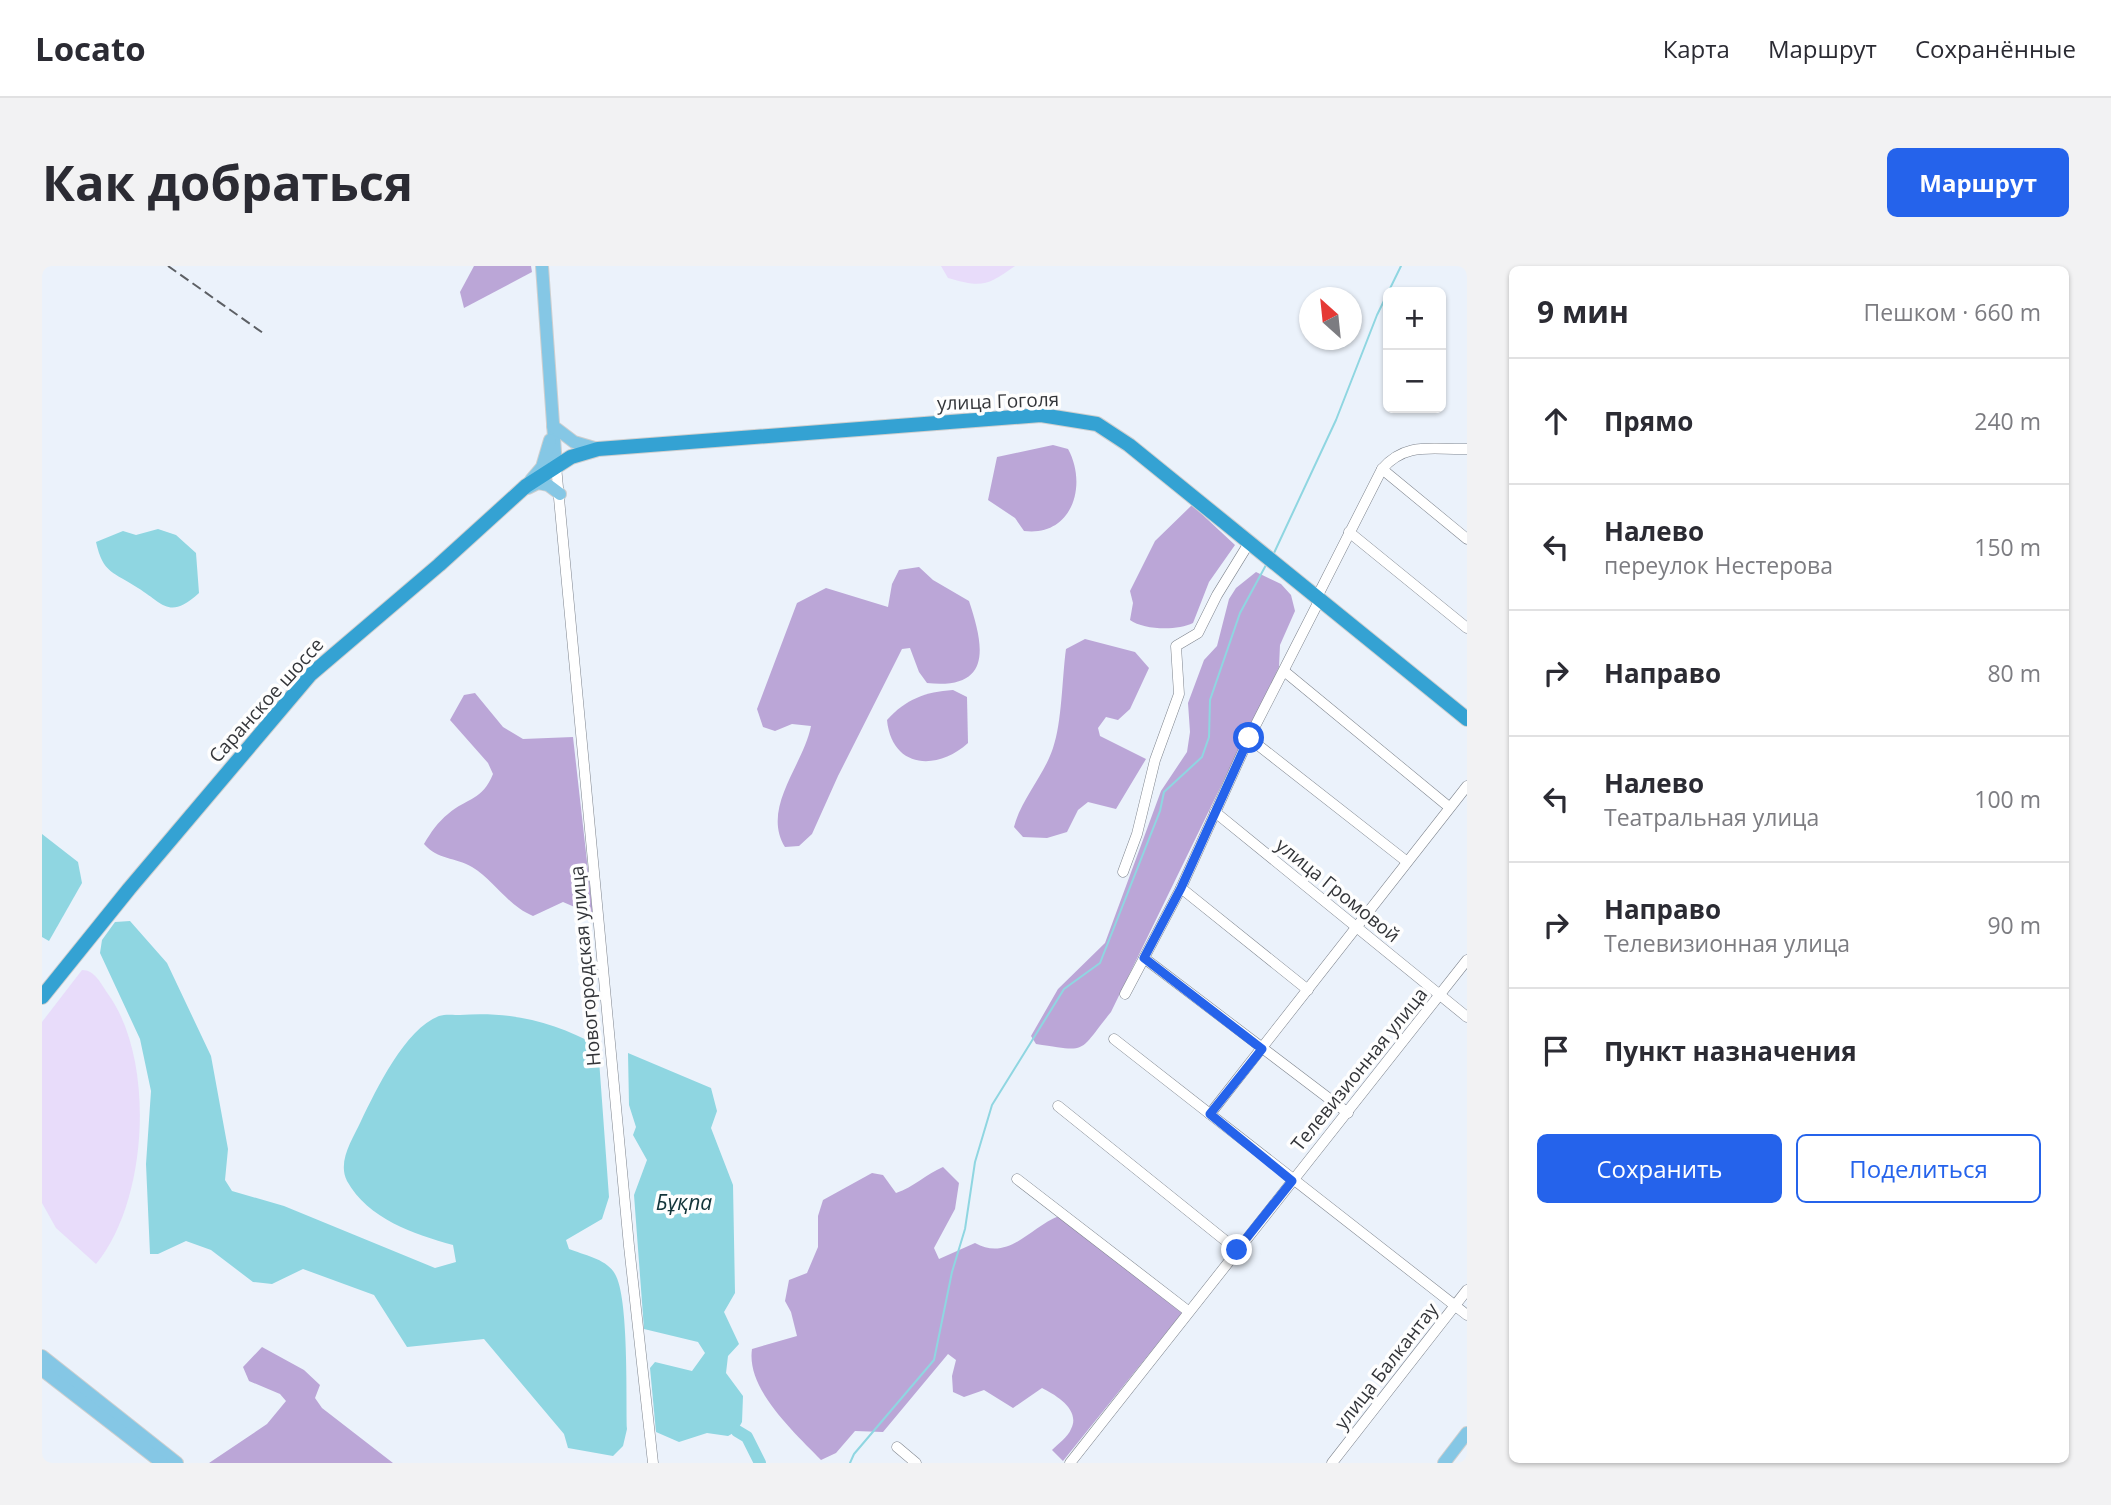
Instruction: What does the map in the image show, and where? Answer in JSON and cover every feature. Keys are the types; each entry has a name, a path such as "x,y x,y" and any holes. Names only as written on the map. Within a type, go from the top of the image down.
{"highway":[{"name":"улица Гоголя","path":"556,466 571,457 598,449 1041,415 1073,418 1097,424 1129,445 1467,719"},
{"name":"Саранское шоссе","path":"42,998 129,889 310,674 521,490 556,466"}],"main road":[{"path":"542,266 556,466"},
{"path":"553,426 574,442 598,449"},
{"path":"521,490 542,467 553,426"},
{"path":"521,490 538,483 548,485 560,494"},
{"path":"42,1356 148,1454 177,1463"},
{"path":"42,1370 162,1463"},
{"path":"1444,1463 1467,1433"}],"street":[{"path":"1125,994 1181,888 1249,738 1382,470 1394,456 1407,450 1467,449"},
{"name":"Новогородская улица","path":"556,466 629,1246 653,1463"},
{"path":"1382,470 1467,539"},
{"path":"1349,532 1467,628"},
{"path":"1123,872 1137,834 1155,760 1179,694 1176,646 1198,633 1217,595 1249,543"},
{"path":"1284,671 1449,807"},
{"path":"1249,738 1406,861"},
{"path":"1210,1114 1467,786"},
{"name":"улица Громовой","path":"1215,812 1467,1017"},
{"path":"1181,888 1308,990"},
{"path":"1144,958 1348,1113"},
{"name":"Телевизионная улица","path":"1070,1463 1467,960"},
{"path":"1114,1039 1292,1181 1467,1315"},
{"path":"1058,1106 1237,1250"},
{"path":"1017,1179 1188,1311"},
{"name":"улица Балкантау","path":"1332,1463 1467,1290"},
{"path":"897,1447 916,1463"}],"shaded area":[{"path":"474,266 531,266 532,272 464,308 460,292"},
{"path":"941,266 1015,266 997,278 977,284 948,278"},
{"path":"1053,445 1068,449 1074,463 1076,492 1072,506 1054,526 1040,531 1024,531 1015,518 988,500 997,457"},
{"path":"1192,505 1235,545 1209,582 1193,623 1170,628 1143,626 1130,620 1133,603 1130,591 1155,541"},
{"path":"919,567 933,580 969,601 978,634 978,662 973,672 964,679 948,683 927,683 919,672 910,648 902,649 812,834 799,846 785,847 779,832 781,802 811,726 792,724 775,731 763,727 757,709 797,603 826,588 888,607 892,584 899,570"},
{"path":"1256,572 1281,584 1291,595 1295,611 1280,645 1279,667 1111,1012 1081,1047 1036,1044 1031,1036 1058,989 1105,943 1161,791 1187,752 1190,732 1188,703 1204,660 1217,646 1229,599 1236,588"},
{"path":"1085,639 1135,652 1149,668 1130,709 1118,720 1106,717 1098,728 1100,736 1146,759 1116,809 1088,802 1078,810 1067,832 1047,838 1023,837 1014,827 1056,738 1066,649"},
{"path":"953,690 967,697 968,743 956,752 930,761 907,756 897,748 887,720 901,707 917,698"},
{"path":"475,693 503,727 523,739 573,737 593,915 563,902 533,916 516,906 472,867 441,856 424,844 441,820 479,794 493,774 488,763 450,720 464,695"},
{"path":"82,970 91,972 97,978 123,1022 134,1055 139,1092 140,1130 127,1205 113,1237 96,1264 56,1228 42,1203 42,1022"},
{"path":"943,1167 959,1183 955,1209 934,1248 939,1259 975,1243 987,1248 1009,1246 1059,1216 1182,1313 1063,1461 1052,1450 1068,1435 1073,1422 1073,1416 1065,1404 1042,1388 1013,1408 984,1390 964,1397 953,1392 952,1376 956,1360 948,1354 883,1432 855,1431 836,1453 821,1460 774,1409 756,1379 752,1349 797,1336 791,1312 785,1301 789,1280 807,1273 818,1247 818,1216 823,1200 872,1173 883,1175 896,1193"},
{"path":"262,1347 304,1370 320,1385 315,1398 322,1408 393,1463 209,1463 267,1424 286,1401 280,1394 249,1381 243,1367"}],"water":[{"path":"158,529 176,535 196,553 199,593 173,608 161,604 111,571 102,560 96,542 123,531 136,535"},
{"path":"42,834 78,862 82,883 49,941 42,937"},
{"path":"130,921 167,963 211,1056 228,1149 225,1180 232,1191 284,1206 435,1268 456,1262 453,1245 408,1230 379,1215 356,1194 344,1173 350,1143 383,1078 403,1047 427,1023 439,1016 479,1014 532,1020 565,1030 598,1046 609,1197 602,1219 566,1240 569,1249 595,1258 611,1269 615,1274 623,1304 627,1429 623,1446 613,1456 568,1448 564,1434 484,1339 407,1347 374,1295 303,1269 272,1284 253,1282 211,1250 186,1241 158,1254 150,1254 146,1164 151,1091 140,1039 100,953 102,940 115,922"},
{"name":"Бұқпа","path":"628,1053 711,1088 717,1111 711,1128 733,1185 735,1293 724,1312 739,1344 728,1356 726,1373 743,1396 742,1422 737,1431 728,1436 707,1433 679,1442 656,1432 650,1368 655,1362 692,1371 705,1353 698,1342 644,1329 634,1195 647,1160 633,1135 636,1127 629,1105"}],"waterway":[{"path":"1274,553 1336,420 1377,315 1401,266"},
{"path":"850,1463 854,1454 934,1360 952,1272 965,1229 975,1162 992,1105 1064,989 1100,963 1160,811 1164,792 1202,757 1209,737 1210,700 1240,613 1266,565"},
{"name":"Бұқпа","path":"737,1431 747,1437 760,1463"}],"railway":[{"path":"168,266 263,333"}],"route":[{"path":"1237,1250 1292,1181 1210,1114 1262,1049 1144,958 1181,888 1249,738"}]}
